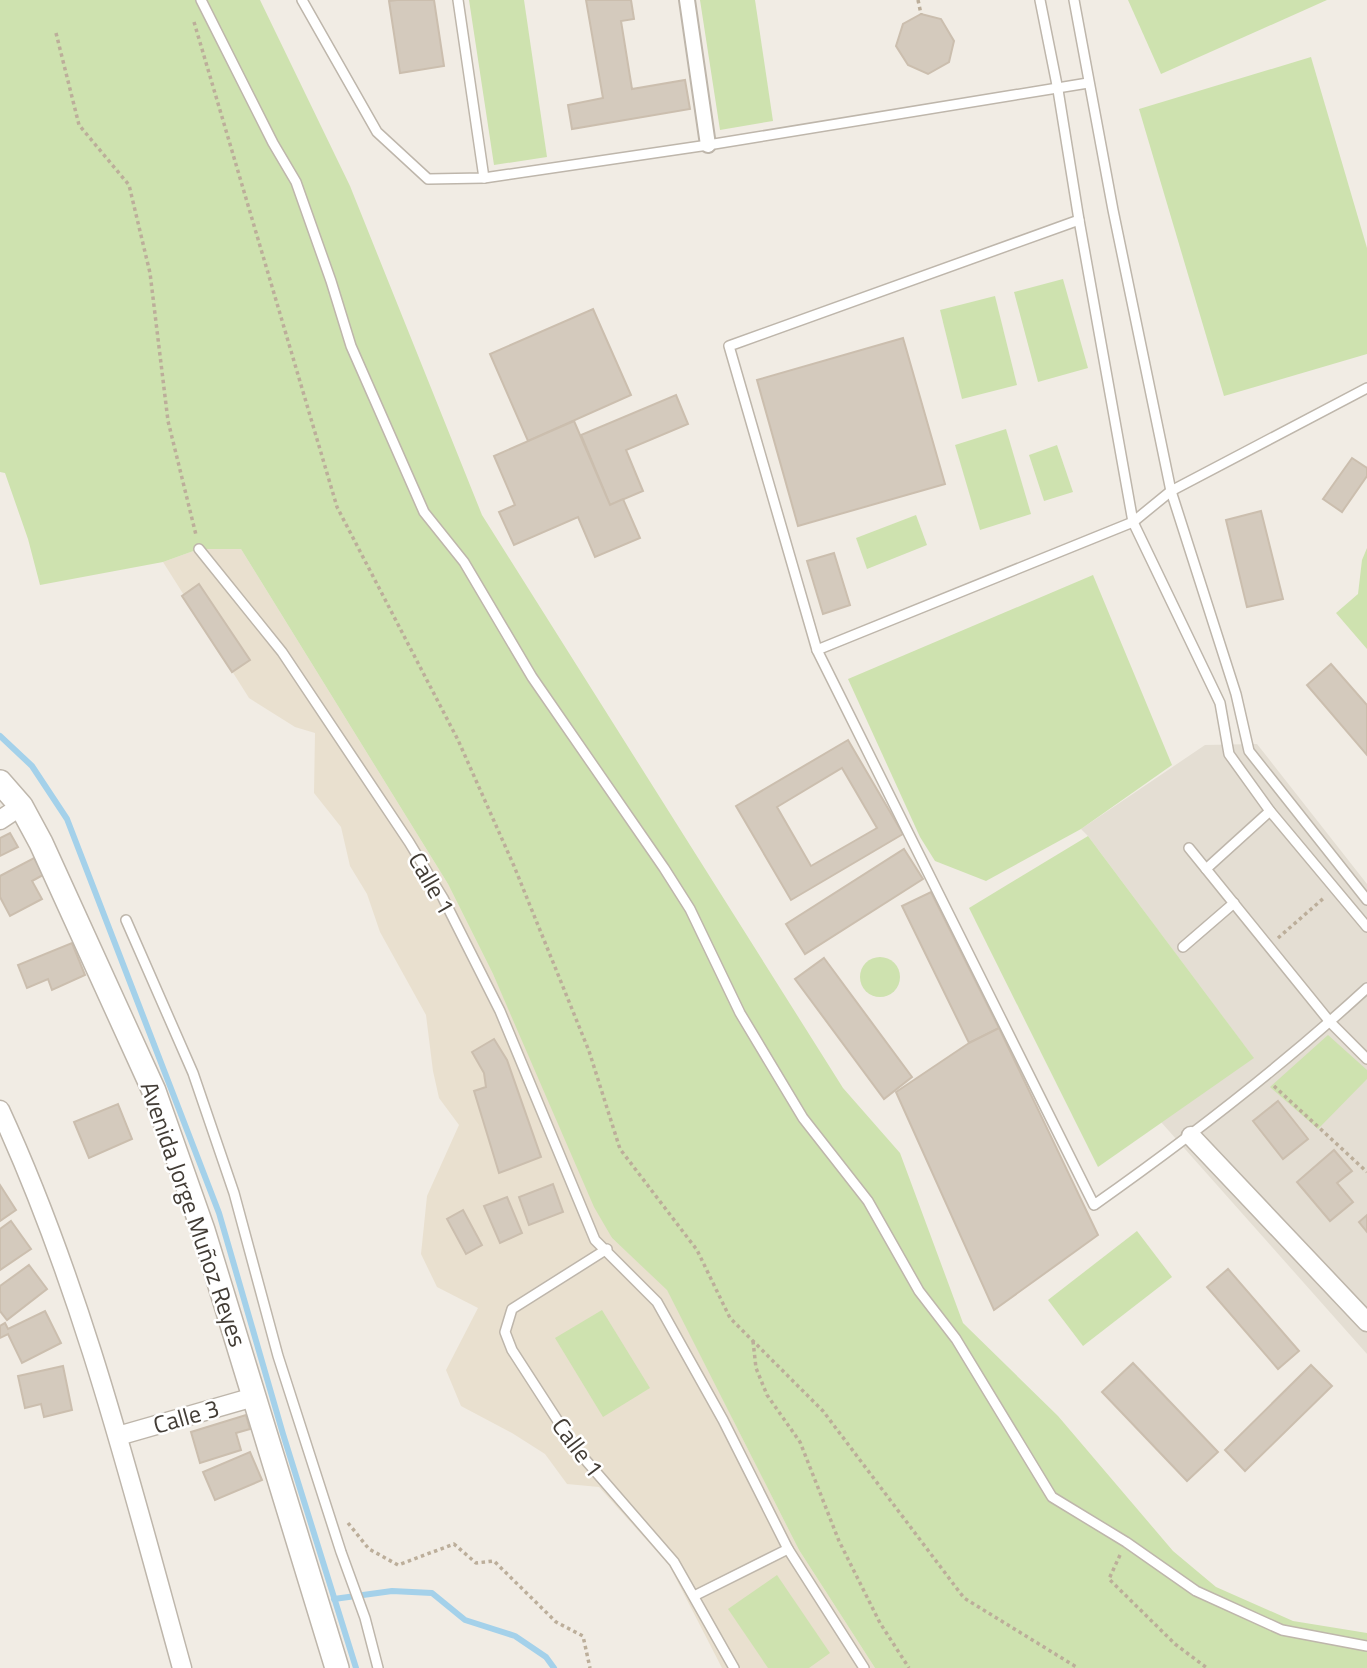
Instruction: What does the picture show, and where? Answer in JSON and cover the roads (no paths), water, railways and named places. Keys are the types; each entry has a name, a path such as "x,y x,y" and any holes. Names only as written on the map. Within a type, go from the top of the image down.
{"street":[{"path":"687,0 708,145"},
{"name":"Avenida Jorge Muñoz Reyes","path":"0,782 21,806 63,889 154,1091 203,1230 337,1668"},
{"path":"0,820 21,806"},
{"path":"0,1111 25,1164 55,1242 118,1436 182,1668"},
{"path":"1191,1136 1367,1322"},
{"name":"Calle 3","path":"118,1436 254,1397"}],"lane":[{"path":"201,0 296,182 351,346 424,512 464,562 532,677 664,868 690,909 740,1013 803,1118 868,1201 919,1291 956,1339 1052,1497 1126,1542 1196,1591 1282,1630 1367,1646"},
{"path":"302,0 377,132 428,179 484,178 1058,90 1088,83"},
{"path":"458,0 484,178"},
{"path":"1040,0 1133,522 1220,703 1229,754 1270,811 1367,927"},
{"path":"1074,0 1088,83 1171,491 1236,694 1249,751 1367,900"},
{"path":"1079,220 729,346 817,650 1094,1205 1191,1136 1331,1022 1367,988"},
{"path":"817,650 1133,522 1171,491 1367,388"},
{"name":"Calle 1","path":"199,549 282,652 409,842 443,898 499,1010 595,1240 657,1302 723,1420 788,1549 864,1668"},
{"path":"1206,869 1270,811"},
{"path":"1189,848 1331,1022 1367,1059"},
{"path":"1183,947 1234,903"},
{"path":"126,920 193,1073 234,1193 278,1356 365,1618 378,1668"},
{"name":"Calle 1","path":"607,1250 512,1309 505,1332 512,1350 576,1449 674,1562 734,1668"},
{"path":"694,1596 788,1549"}],"waterway":[{"path":"0,736 32,766 67,819 219,1213 283,1434 356,1668"},
{"path":"334,1599 392,1591 432,1593 465,1620 515,1636 546,1657 554,1668"}]}
